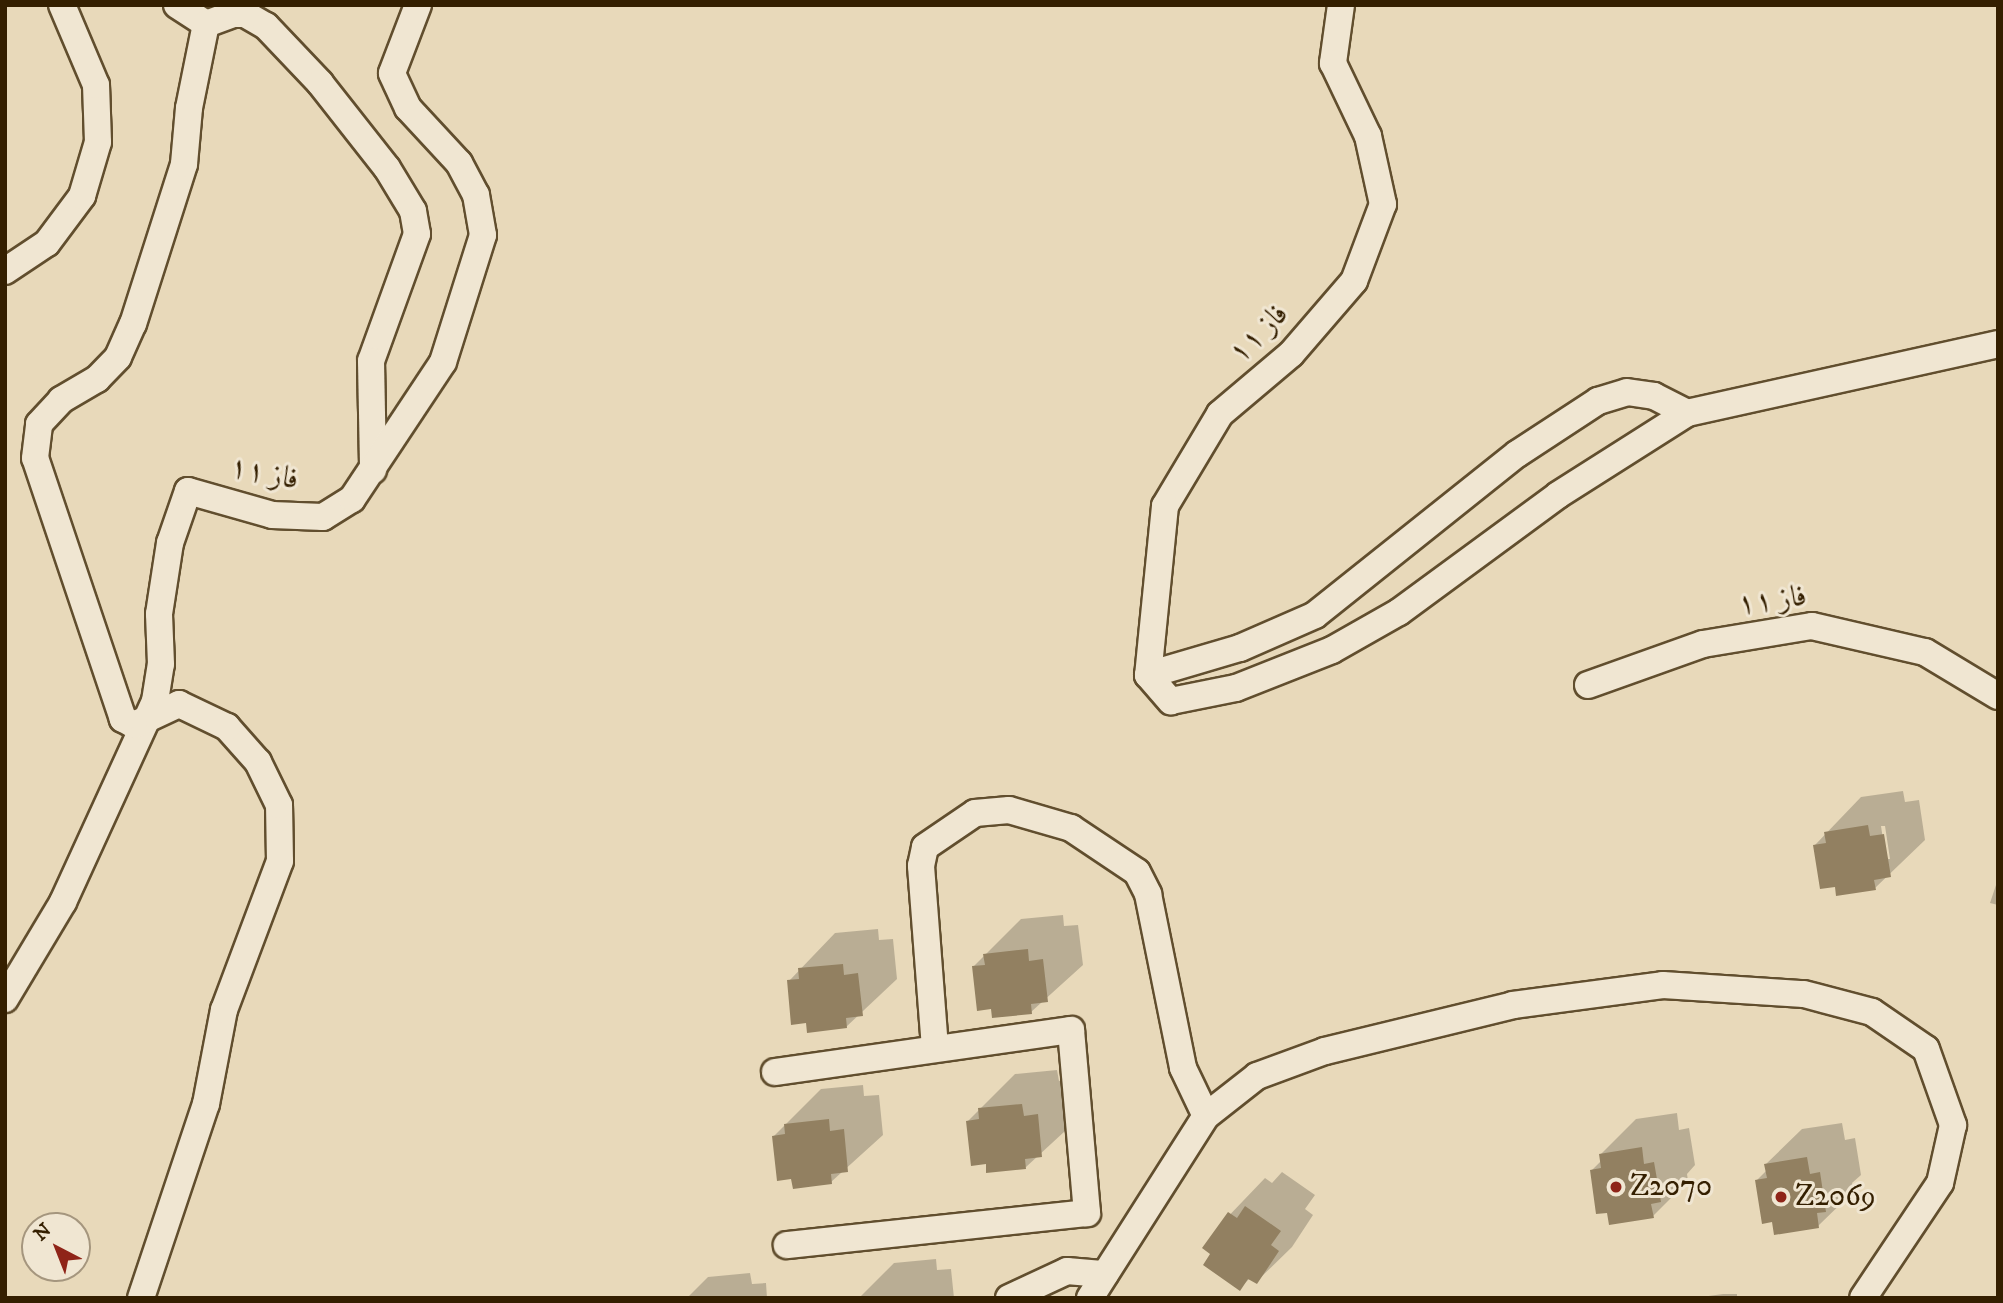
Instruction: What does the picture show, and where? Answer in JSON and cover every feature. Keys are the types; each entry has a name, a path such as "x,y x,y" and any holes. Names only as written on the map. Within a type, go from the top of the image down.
{"street":[{"path":"5,271 47,243 82,196 98,142 96,85 62,5"},
{"path":"177,5 206,24"},
{"name":"فاز ۱۱","path":"5,999 63,902 147,717 161,664 159,614 170,543 188,491 272,515 323,517 352,499 443,362 483,235 476,195 458,163 408,108 392,73 418,5"},
{"name":"فاز ۱۱","path":"1147,675 1165,506 1220,414 1292,354 1354,281 1382,204 1368,136 1333,64 1341,5"},
{"path":"206,24 233,14 245,14 266,26 328,93 387,168 413,211 417,234 371,361 373,470"},
{"path":"141,1298 206,1104 224,1010 280,861 279,805 258,762 227,727 180,704 134,725 123,719 35,458 39,424 61,400 97,379 118,357 132,324 184,164 189,108 206,24"},
{"path":"1686,413 1654,396 1627,392 1598,401 1517,454 1315,615 1240,648 1147,675 1171,701 1236,688 1332,650 1399,612 1558,495 1686,413 1995,338"},
{"name":"فاز ۱۱","path":"1588,685 1703,644 1812,626 1925,652 1998,696"},
{"path":"935,1048 921,866 925,847 975,813 1009,810 1071,828 1137,872 1149,894 1183,1068 1206,1116"},
{"path":"1090,1298 1206,1116 1257,1076 1325,1051 1513,1004 1663,985 1804,994 1872,1012 1926,1049 1953,1125 1940,1183 1863,1298"},
{"path":"775,1072 1071,1030 1087,1213 787,1245"},
{"path":"1009,1298 1067,1271 1105,1274"}],"building":[{"path":"1868,825 1870,836 1884,834 1891,877 1874,880 1876,890 1836,896 1835,887 1820,889 1813,845 1826,843 1824,832"},
{"path":"1028,949 1029,961 1043,959 1048,1002 1031,1004 1032,1014 992,1018 991,1009 977,1011 972,966 985,965 983,954"},
{"path":"843,964 844,975 858,973 863,1016 846,1018 847,1028 807,1033 806,1023 791,1025 787,980 799,979 798,968"},
{"path":"1022,1104 1024,1116 1038,1114 1042,1157 1025,1159 1026,1169 986,1173 986,1164 971,1166 966,1121 979,1119 978,1108"},
{"path":"829,1119 830,1131 844,1129 848,1172 831,1174 832,1184 793,1189 791,1179 777,1181 772,1136 785,1134 784,1124"},
{"name":"Z2070","path":"1642,1147 1644,1164 1654,1162 1661,1202 1651,1204 1654,1218 1609,1225 1607,1213 1596,1214 1590,1170 1601,1168 1599,1154"},
{"name":"Z2069","path":"1807,1157 1810,1174 1820,1172 1826,1212 1817,1213 1819,1228 1774,1235 1772,1222 1762,1224 1755,1180 1767,1178 1764,1164"},
{"path":"1245,1206 1281,1231 1271,1245 1279,1251 1257,1284 1248,1279 1240,1291 1203,1265 1210,1254 1202,1248 1228,1212 1237,1218"}],"place":[{"name":"Z2070","path":"1616,1187"},
{"name":"Z2069","path":"1781,1197"}]}
